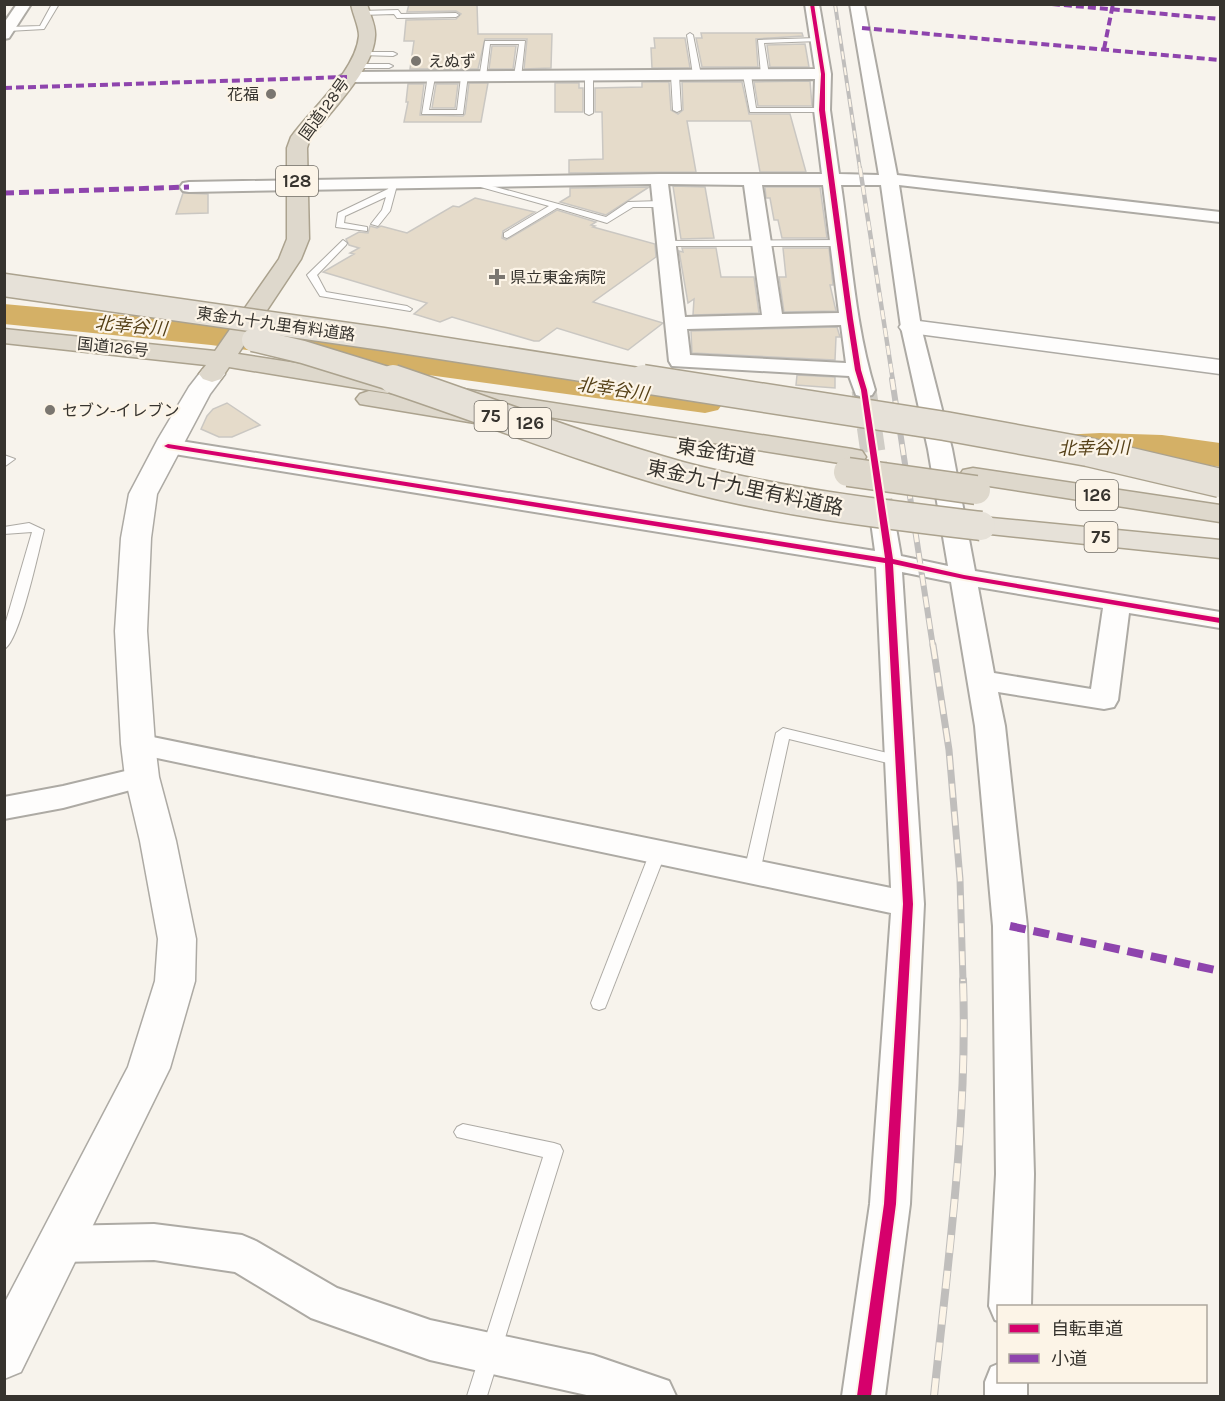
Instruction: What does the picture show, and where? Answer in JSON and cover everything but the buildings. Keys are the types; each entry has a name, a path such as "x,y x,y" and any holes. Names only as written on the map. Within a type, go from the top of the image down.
{"highway":[{"path":"355,66 367,34 360,9"},
{"name":"国道128号","path":"217,367 291,259 298,239 297,148 301,137 355,66"},
{"name":"国道126号","path":"4,336 217,367"},
{"name":"国道126号","path":"4,351 217,367"},
{"name":"東金街道","path":"217,367 974,483 1221,527"},
{"name":"東金街道","path":"974,483 1221,514"}],"main road":[{"name":"東金九十九里有料道路","path":"4,285 383,339 945,426 1088,452 1221,483"},
{"name":"東金九十九里有料道路","path":"4,292 277,345 370,370 570,443 642,466 794,502 981,526 1221,549"}],"street":[{"path":"6,32 24,4"},
{"path":"659,179 680,362 861,380 850,320 822,110 823,74 812,4"},
{"path":"857,4 889,180 911,327 940,449 990,726 1010,926 1015,1174 1010,1305"},
{"path":"355,66 431,77 823,74"},
{"path":"189,187 297,184 392,187 471,182 659,179 889,180 1221,217"},
{"path":"752,179 773,321"},
{"path":"675,322 850,320"},
{"path":"911,327 1221,366"},
{"path":"4,1355 22,1290 60,1244 149,1068 175,981 177,939 140,760 131,631 136,537 143,494 198,392 217,367"},
{"path":"168,446 889,561 964,577 1221,620"},
{"path":"864,1396 890,1204 908,904 889,561 883,522"},
{"path":"983,680 1104,700 1117,603"},
{"path":"4,808 63,797 140,760 658,852 908,904"},
{"path":"60,1244 154,1242 242,1254 326,1304 430,1340 593,1376 654,1396"}],"lane":[{"path":"6,32 42,28 56,4"},
{"path":"360,9 398,12 398,16 456,15"},
{"path":"690,35 697,75"},
{"path":"765,75 760,41 817,40"},
{"path":"482,77 487,42 523,42 518,76"},
{"path":"355,66 393,54"},
{"path":"355,66 389,66"},
{"path":"675,75 677,110"},
{"path":"747,75 753,110 822,110"},
{"path":"589,76 589,113"},
{"path":"431,77 425,112 460,112 465,77"},
{"path":"471,182 608,220 631,204 662,204"},
{"path":"375,224 386,211 392,187"},
{"path":"329,256 341,215 392,187"},
{"path":"507,235 555,206"},
{"path":"339,225 364,229"},
{"path":"343,243 312,275 322,294 407,309"},
{"path":"666,244 840,243"},
{"path":"4,458 9,459 4,464"},
{"path":"4,531 29,527 38,530 16,615 4,645"},
{"path":"752,872 783,733 900,761"},
{"path":"599,1003 658,852"},
{"path":"463,1132 554,1151 477,1396"}],"waterway":[{"name":"北幸谷川","path":"4,314 211,334 705,402"},
{"name":"北幸谷川","path":"1061,447 1141,445 1220,455"}],"tunnel":[{"path":"864,390 883,522"}],"railway":[{"path":"835,4 860,169"},
{"path":"860,168 893,381"},
{"path":"892,379 933,647"},
{"path":"933,645 949,750 960,879 963,981"},
{"path":"934,1396 960,1136 963,1084 963,980"}],"marked path":[{"path":"1052,4 1220,19"},
{"path":"1104,49 1113,4"},
{"path":"862,28 1220,60"},
{"path":"4,88 347,77"},
{"path":"4,193 189,187"},
{"path":"1010,926 1220,971"}],"cycle path":[{"path":"812,4 823,74 822,110 850,319 858,370 864,390 889,561 908,904 890,1204 864,1396"},
{"path":"168,446 889,561 964,577 1220,620"}],"place":[{"name":"えぬず","path":"416,61"},
{"name":"花福","path":"271,94"},
{"name":"県立東金病院","path":"497,277"},
{"name":"セブン-イレブン","path":"50,410"}]}
